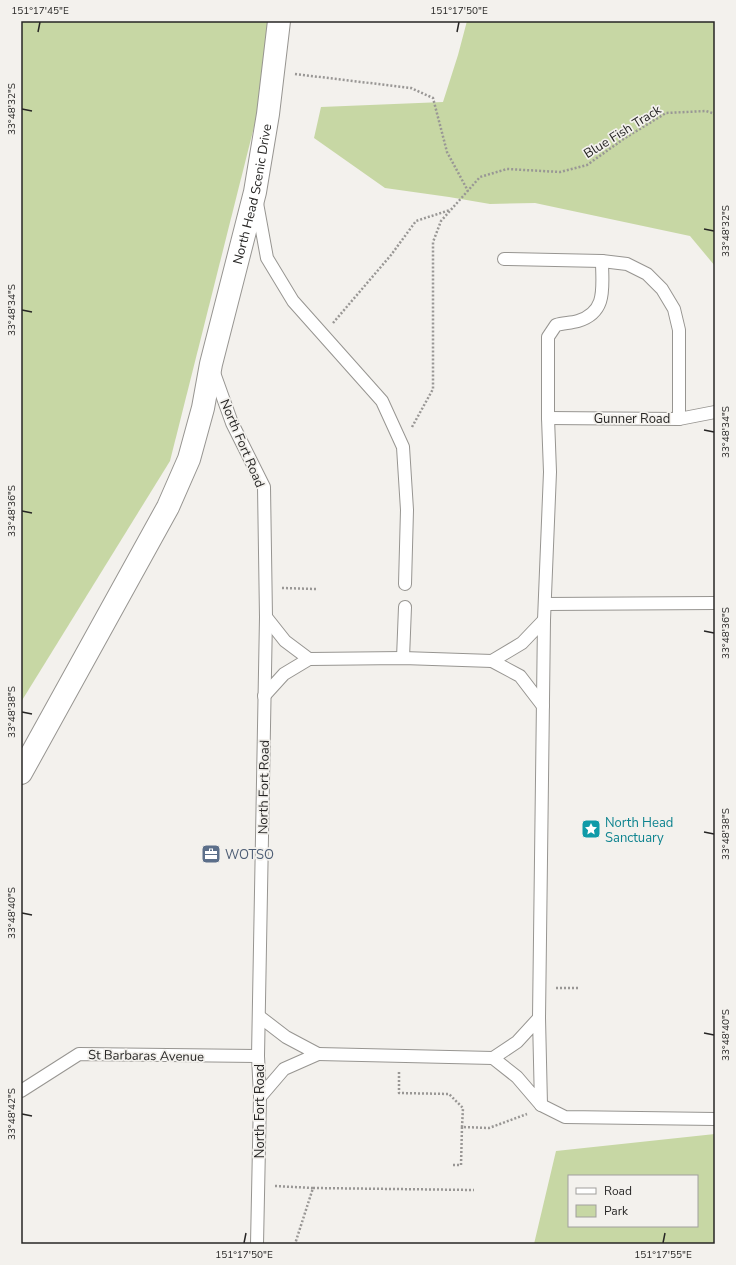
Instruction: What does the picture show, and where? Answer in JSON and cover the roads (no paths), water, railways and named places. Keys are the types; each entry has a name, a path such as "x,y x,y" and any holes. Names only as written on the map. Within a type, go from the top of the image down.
{"street":[{"name":"North Head Scenic Drive","path":"21,773 168,507 189,459 203,408 211,364 255,192 268,114 279,21"}],"lane":[{"path":"255,192 267,258 293,301 382,401 403,447 407,510 405,584"},
{"path":"504,259 602,261 627,264 647,274 662,289 674,309 678,330 678,419"},
{"path":"540,1105 539,988 544,620 550,472 548,337 556,325 578,321 595,312 602,298 602,261"},
{"name":"North Fort Road","path":"211,364 232,423 264,487 266,617 260,1017 258,1056 260,1097 257,1244"},
{"name":"Gunner Road","path":"548,418 678,419 715,412"},
{"path":"545,604 715,603"},
{"path":"403,658 405,607"},
{"path":"266,617 285,641 309,659"},
{"path":"492,661 522,643 544,620"},
{"path":"264,696 284,674 309,659 403,658 492,661 520,676 543,706"},
{"path":"260,1017 286,1037 318,1054"},
{"path":"260,1097 284,1068 318,1054 493,1058 517,1042 539,1018"},
{"name":"St Barbaras Avenue","path":"21,1091 79,1054 258,1056"},
{"path":"493,1058 516,1077 540,1105 565,1117 715,1119"}],"place":[{"name":"North Head Sanctuary","path":"591,829"},
{"name":"WOTSO","path":"211,854"}]}
